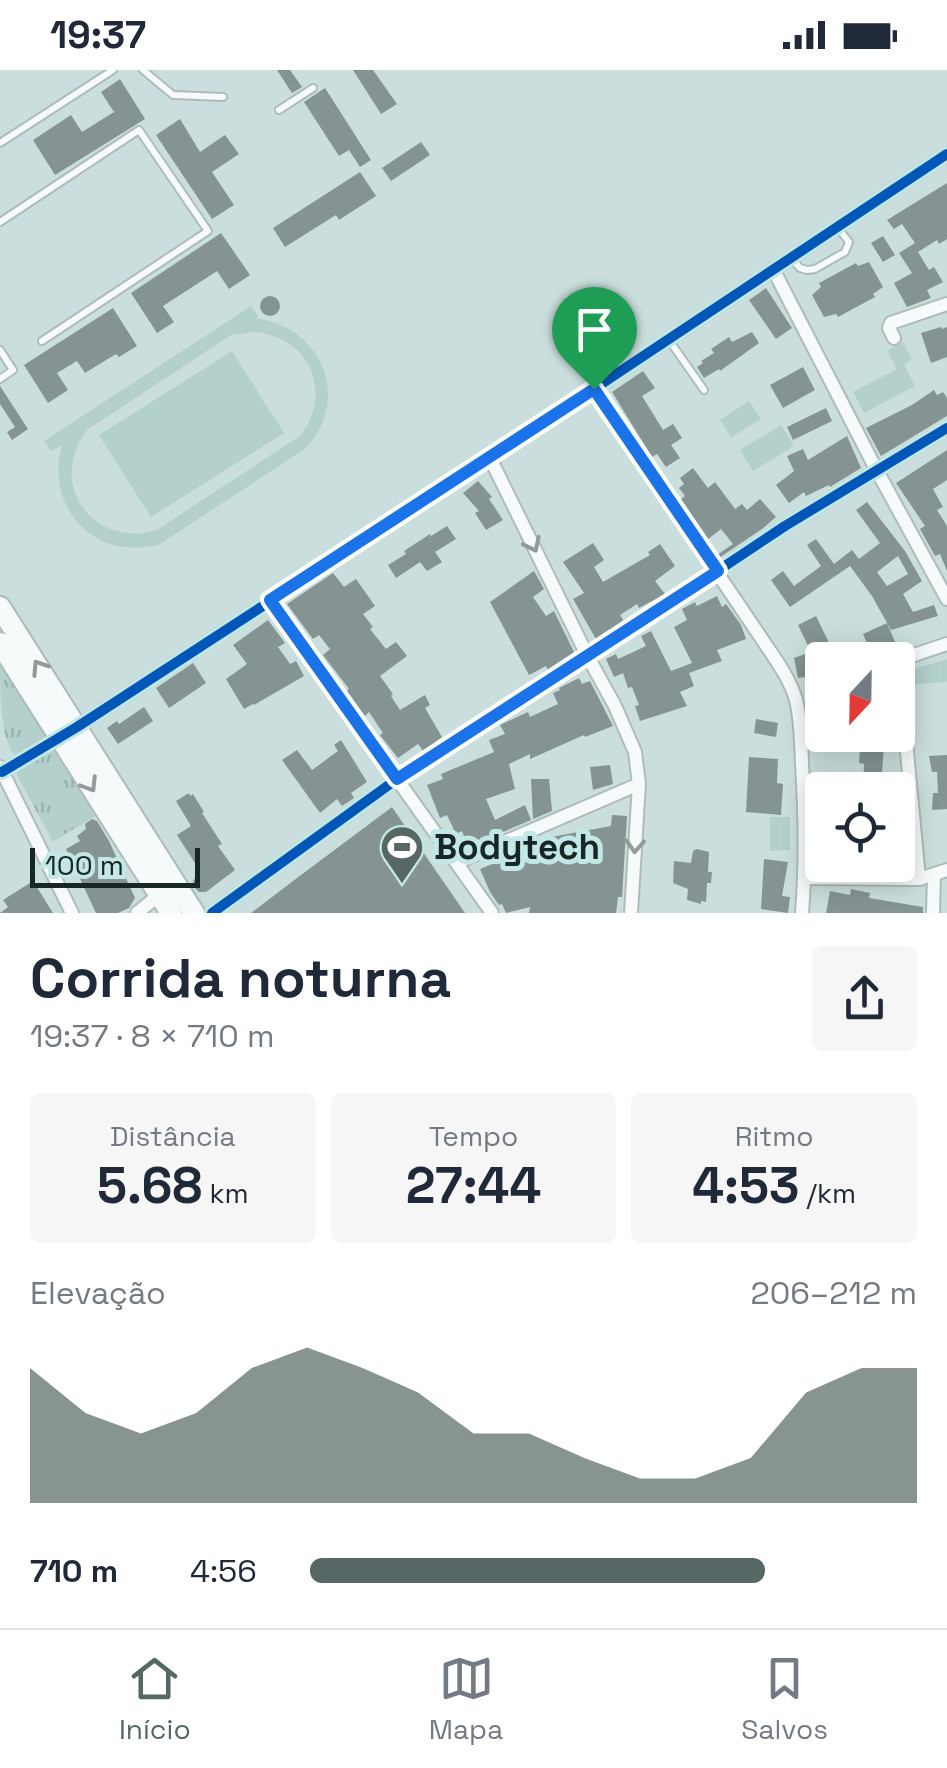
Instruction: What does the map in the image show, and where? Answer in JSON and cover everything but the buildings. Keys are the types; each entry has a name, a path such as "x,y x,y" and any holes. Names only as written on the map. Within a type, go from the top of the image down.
{"main road":[{"path":"0,607 165,904"},
{"path":"0,644 69,732 194,913"}],"street":[{"path":"72,913 1,769 69,732 670,340 947,154"},
{"path":"774,269 876,470 946,595"},
{"path":"894,338 890,322 947,304"},
{"path":"594,389 770,650 796,699 804,795 802,913"},
{"path":"212,913 397,779 785,526 947,428"},
{"path":"490,458 635,752 639,784 631,913"},
{"path":"270,600 492,913"},
{"path":"919,880 899,667 906,658 947,644"},
{"path":"458,862 639,784"},
{"path":"915,880 941,872"},
{"path":"933,913 941,872"},
{"path":"138,913 165,904"}],"lane":[{"path":"0,143 113,70"},
{"path":"143,70 173,95 223,97"},
{"path":"279,110 313,88"},
{"path":"0,222 139,130 208,231 42,341"},
{"path":"791,258 800,268 811,270 845,252 849,242 838,226"},
{"path":"670,340 704,390"},
{"path":"0,350 14,370 0,379"}],"green space":[{"path":"251,306 256,318 279,324 313,350 328,387 327,408 320,428 306,448 160,544 137,548 115,545 96,538 80,525 61,490 58,468 62,445 51,451 44,441","holes":["253,332 272,336 301,354 315,384 311,418 301,435 157,530 113,530 96,521 74,490 72,471 76,451 87,430 231,335"]},
{"path":"903,342 912,359 904,365 915,386 864,413 853,392 897,369 887,351"},
{"path":"232,351 284,433 151,517 99,435"},
{"path":"749,401 761,419 731,437 720,420"},
{"path":"781,425 794,446 753,471 740,450"},
{"path":"947,659 947,682 915,684 915,669"},
{"path":"0,664 46,735 15,755 4,726"},
{"path":"58,747 100,813 53,842 16,773"},
{"path":"770,817 790,817 790,850 770,851"}],"cycle path":[{"path":"2,772 490,458 947,154"},
{"path":"212,913 397,779 785,526 947,428"}],"place":[{"name":"Bodytech","path":"402,885"}],"route":[{"path":"594,389 718,571 397,779 270,600 594,389"}]}
